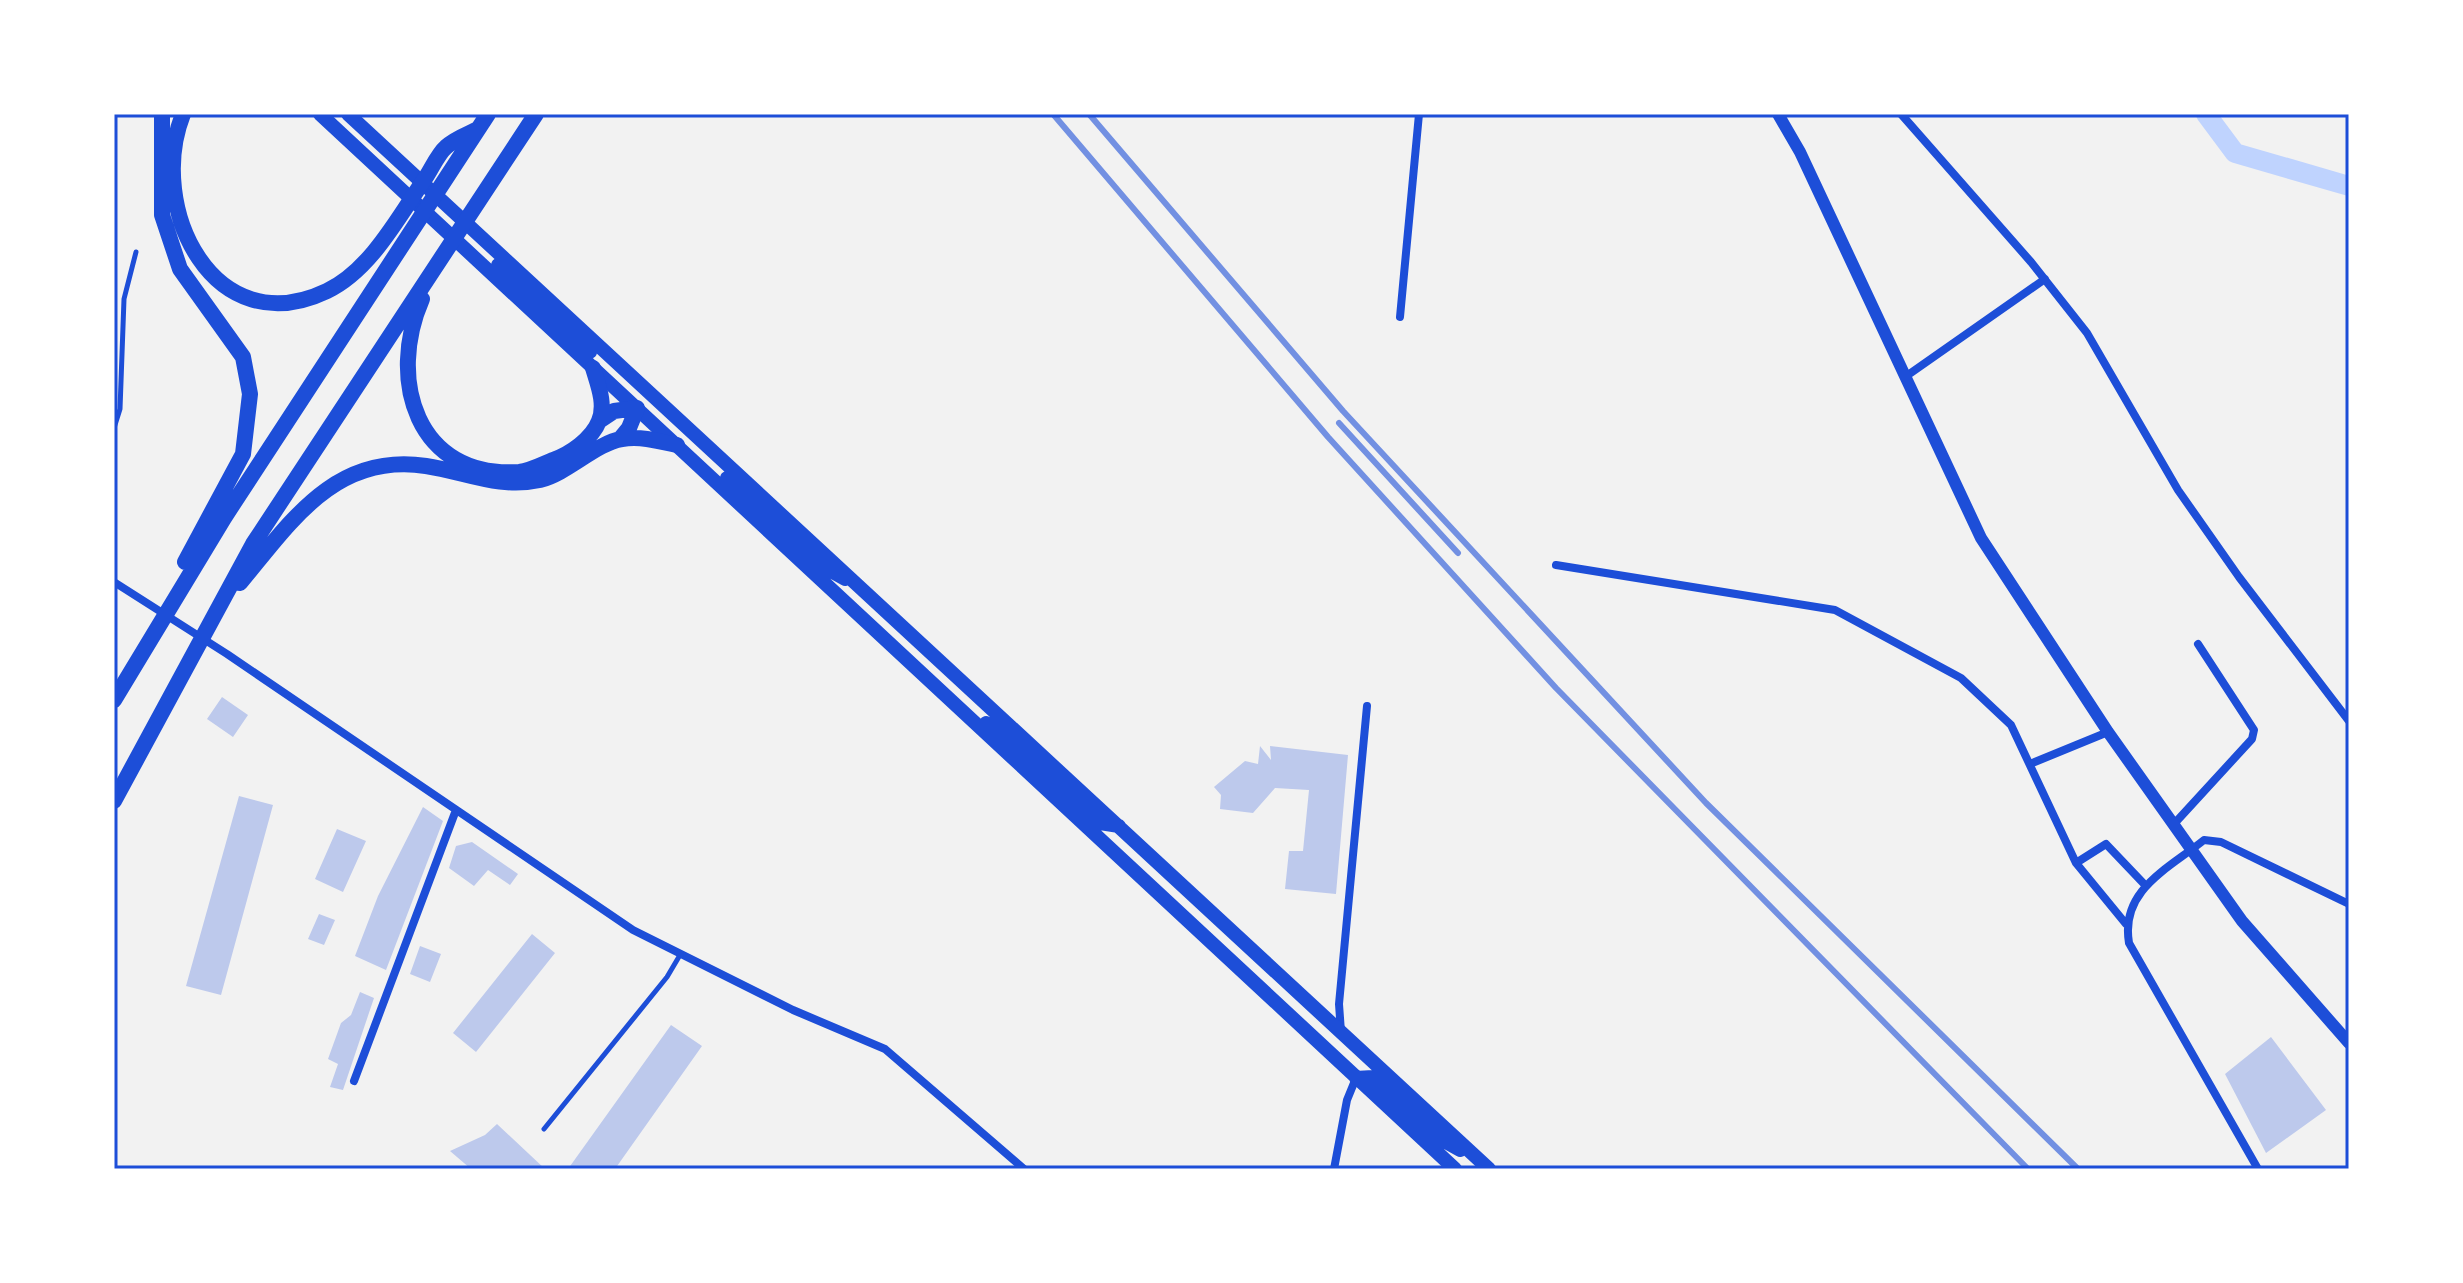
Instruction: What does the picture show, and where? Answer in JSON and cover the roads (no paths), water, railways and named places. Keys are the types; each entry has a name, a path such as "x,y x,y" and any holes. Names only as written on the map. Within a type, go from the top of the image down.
{"highway":[{"path":"114,690 243,454 250,394 243,357 180,269 162,215 162,114"},
{"path":"183,114 176,132 173,183 181,227 196,256 217,282 253,300 291,304 330,290 364,264 446,147 484,121"},
{"path":"114,801 253,544 536,114"},
{"path":"114,700 224,518 484,121"},
{"path":"440,258 411,325 405,374 419,422 446,452 477,469 521,472 565,456 587,438 599,421 614,411 637,408 634,419 620,439"},
{"path":"593,368 602,399 599,421"},
{"path":"218,609 299,509 353,474 391,464 426,466 506,484 531,481 556,473 620,439 646,438 677,445"}],"main road":[{"path":"320,114 1455,1169"},
{"path":"337,114 379,142"},
{"path":"348,114 1484,1164"},
{"path":"445,204 485,252 623,383 637,408 667,424 827,569 869,594"},
{"path":"962,708 1001,732 1100,823 1120,826"},
{"path":"1120,826 1124,848 1141,876"},
{"path":"1341,1034 1344,1051 1356,1078"},
{"path":"1356,1078 1373,1077 1442,1140 1484,1164"}],"street":[{"path":"1400,317 1419,114"},
{"path":"1778,114 1800,152 1981,538 2108,732 2242,921 2349,1043"},
{"path":"1901,114 2045,279 2087,333 2178,490 2239,577 2349,721"},
{"path":"1905,377 2045,279"},
{"path":"1556,565 1835,610 1961,678 2011,725 2076,863 2126,924"},
{"path":"114,582 227,654 633,930 680,955 885,1049 1024,1169"},
{"path":"2174,824 2252,739 2254,730 2198,644"},
{"path":"1341,1034 1339,1004 1367,706"},
{"path":"2030,764 2108,732"},
{"path":"354,1081 456,810"},
{"path":"2258,1169 2129,943 2126,924 2133,901 2146,886 2204,840 2221,842 2349,904"},
{"path":"2076,863 2106,844 2146,886"},
{"path":"1312,1008 1339,1004"},
{"path":"1334,1169 1347,1100 1356,1078"}],"lane":[{"path":"114,428 120,409 124,299 136,252"},
{"path":"544,1129 667,977 680,955"}],"waterway":[{"path":"2206,114 2235,153 2349,186"}],"railway":[{"path":"1053,114 1328,437 1556,688 2028,1169"},
{"path":"1089,114 1343,411 1706,803 2078,1169"},
{"path":"1339,423 1458,553"}]}
